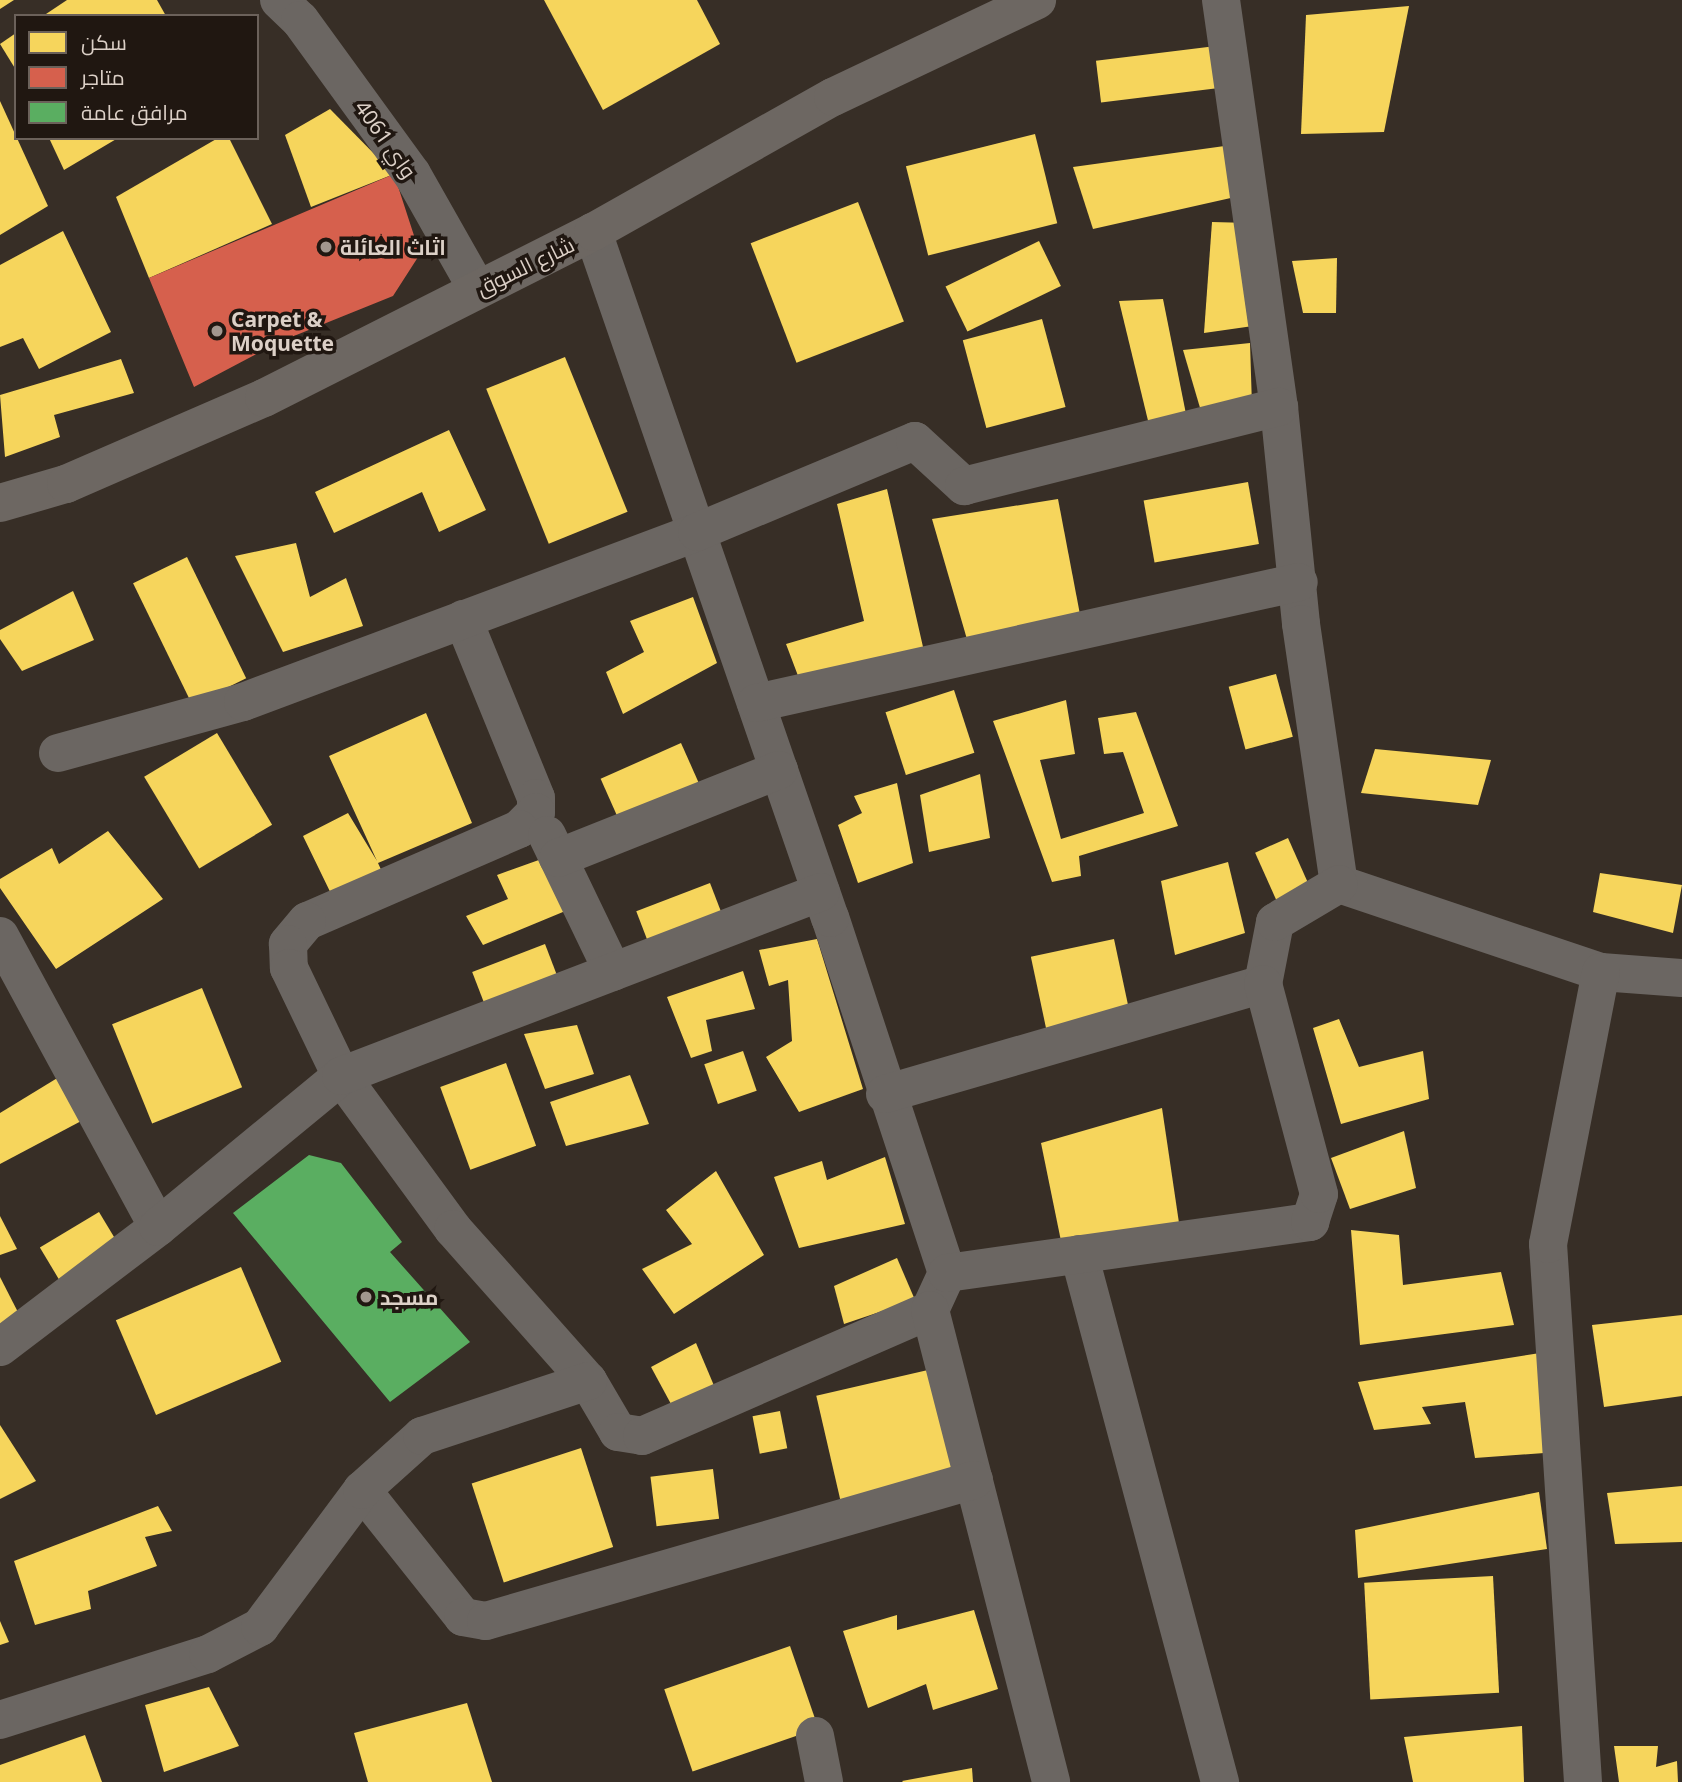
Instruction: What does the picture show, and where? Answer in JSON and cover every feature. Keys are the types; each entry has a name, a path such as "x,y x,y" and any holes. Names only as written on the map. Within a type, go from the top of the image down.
{"main road":[{"name":"شارع السوق","path":"0,503 66,484 264,398 593,232 833,97 1037,0"}],"street":[{"name":"واي 4061","path":"279,0 300,20 411,174 477,289"},
{"path":"1221,0 1279,407 1339,884"},
{"path":"593,232 821,892 885,1094 947,1273 930,1310 1051,1782"},
{"path":"58,753 243,702 697,532 915,441 964,486 1279,407"},
{"path":"756,703 1299,582"},
{"path":"463,619 536,798 536,812 613,972"},
{"path":"558,858 779,771"},
{"path":"536,812 519,829 307,921 288,944 289,968 341,1076 453,1229 588,1381 618,1432 642,1436 930,1310"},
{"path":"947,1273 1310,1222 1319,1194 1263,984 1275,922 1339,884 1601,972 1682,978"},
{"path":"0,1347 158,1227 341,1076 821,892"},
{"path":"0,936 158,1227"},
{"path":"1583,1782 1548,1244 1601,972"},
{"path":"885,1094 1263,984"},
{"path":"1079,1254 1220,1782"},
{"path":"0,1720 208,1654 260,1628 362,1490 422,1436 588,1381"},
{"path":"362,1490 463,1617 486,1621 974,1480"},
{"path":"815,1736 824,1782"}],"building: سكن":[{"path":"0,0 14,0 0,9"},
{"path":"67,0 157,0 165,14 46,14"},
{"path":"544,0 697,0 720,44 603,110"},
{"path":"1409,6 1384,132 1301,134 1306,15"},
{"path":"14,34 14,67 0,44"},
{"path":"1224,45 1229,87 1101,102 1096,61"},
{"path":"0,101 14,132 14,140 18,140 48,206 0,235"},
{"path":"330,109 394,174 311,207 285,135"},
{"path":"1035,134 1057,223 928,255 906,166"},
{"path":"50,140 115,140 64,170"},
{"path":"215,140 230,140 272,224 149,278 116,197"},
{"path":"1239,144 1244,195 1093,229 1073,167"},
{"path":"858,202 904,321 797,363 751,243"},
{"path":"1212,222 1250,223 1260,325 1204,333"},
{"path":"63,231 111,332 39,369 23,338 0,347 0,265"},
{"path":"1039,241 1061,286 967,332 946,287"},
{"path":"1337,258 1336,313 1303,313 1292,261"},
{"path":"1163,299 1188,424 1151,433 1119,301"},
{"path":"1042,319 1066,407 986,428 963,340"},
{"path":"1250,343 1252,406 1203,418 1183,350"},
{"path":"565,357 628,512 549,544 486,389"},
{"path":"121,359 134,393 54,415 60,437 5,457 0,395"},
{"path":"449,430 486,510 439,532 422,492 334,533 315,492"},
{"path":"1248,482 1259,544 1155,562 1144,500"},
{"path":"887,489 926,660 803,689 786,644 864,621 837,504"},
{"path":"1058,499 1082,625 971,653 932,519"},
{"path":"296,543 310,597 346,578 363,626 283,652 235,556"},
{"path":"187,557 246,678 192,705 133,583"},
{"path":"73,591 94,640 22,671 0,639 0,630"},
{"path":"693,597 717,663 623,714 606,672 644,652 630,621"},
{"path":"1276,674 1293,737 1245,749 1229,687"},
{"path":"954,690 974,753 906,775 886,712"},
{"path":"1066,700 1075,754 1040,760 1061,839 1144,813 1123,752 1104,754 1098,718 1136,712 1178,826 1079,856 1081,876 1052,882 993,721"},
{"path":"426,713 472,823 378,863 388,885 337,906 303,836 348,813 377,861 329,756"},
{"path":"217,733 272,825 199,868 144,777"},
{"path":"681,743 705,797 625,833 601,779"},
{"path":"1375,749 1491,760 1478,805 1361,793"},
{"path":"980,774 990,838 929,852 920,795"},
{"path":"897,783 913,863 858,883 838,825 862,813 854,796"},
{"path":"108,831 163,899 56,969 0,888 0,879 52,848 59,864"},
{"path":"1288,838 1314,896 1281,911 1255,853"},
{"path":"550,856 575,907 483,945 466,916 508,899 497,875"},
{"path":"1228,862 1245,933 1175,955 1161,881"},
{"path":"1600,873 1682,885 1673,933 1593,912"},
{"path":"710,883 726,925 652,953 636,911"},
{"path":"817,939 863,1089 799,1112 766,1057 792,1041 788,980 769,986 759,950"},
{"path":"1114,939 1131,1017 1047,1035 1031,957"},
{"path":"545,944 560,984 488,1012 472,972"},
{"path":"743,971 755,1009 706,1020 712,1051 691,1058 667,997"},
{"path":"202,988 242,1087 152,1124 112,1024"},
{"path":"1339,1019 1359,1067 1423,1051 1429,1099 1341,1124 1313,1028"},
{"path":"577,1025 594,1074 545,1089 524,1034"},
{"path":"743,1051 757,1091 718,1104 704,1064"},
{"path":"506,1063 536,1146 470,1170 440,1087"},
{"path":"630,1075 649,1124 566,1146 550,1102"},
{"path":"59,1077 85,1119 0,1164 0,1113"},
{"path":"1162,1108 1179,1223 1062,1246 1041,1143"},
{"path":"1404,1131 1416,1188 1350,1209 1331,1158"},
{"path":"885,1157 905,1224 799,1248 774,1177 822,1161 827,1180"},
{"path":"716,1171 764,1255 674,1314 642,1269 692,1244 666,1210"},
{"path":"99,1212 121,1249 62,1284 40,1248"},
{"path":"0,1216 17,1249 0,1255"},
{"path":"1351,1230 1399,1235 1403,1285 1501,1272 1514,1325 1360,1345"},
{"path":"897,1258 915,1300 844,1324 834,1286"},
{"path":"241,1267 281,1362 156,1415 116,1320"},
{"path":"0,1277 23,1322 0,1330"},
{"path":"1682,1315 1682,1396 1604,1407 1592,1325"},
{"path":"696,1343 715,1388 671,1404 651,1367"},
{"path":"1553,1351 1558,1452 1475,1458 1465,1402 1422,1407 1431,1424 1374,1430 1358,1382"},
{"path":"941,1367 965,1472 841,1501 816,1396"},
{"path":"780,1411 787,1448 760,1454 753,1416"},
{"path":"0,1425 36,1481 0,1499"},
{"path":"581,1448 613,1547 504,1582 472,1484"},
{"path":"713,1469 719,1519 657,1526 650,1477"},
{"path":"1682,1486 1682,1542 1615,1544 1607,1493"},
{"path":"1539,1492 1547,1549 1358,1578 1355,1530"},
{"path":"158,1506 172,1531 145,1537 157,1566 88,1591 91,1609 35,1625 14,1561"},
{"path":"1493,1576 1499,1693 1370,1700 1364,1583"},
{"path":"974,1610 998,1689 933,1710 926,1684 868,1708 843,1631 897,1615 897,1630"},
{"path":"0,1621 9,1642 0,1645"},
{"path":"790,1646 818,1728 693,1772 664,1689"},
{"path":"209,1687 239,1746 164,1772 145,1705"},
{"path":"467,1703 492,1782 368,1782 354,1733"},
{"path":"1522,1726 1524,1782 1413,1782 1404,1737"},
{"path":"85,1735 102,1782 0,1782 0,1765"},
{"path":"1614,1746 1658,1746 1656,1767 1677,1761 1678,1782 1619,1782"},
{"path":"972,1768 973,1782 902,1781"}],"building: متاجر":[{"path":"394,174 420,254 393,296 279,342 194,387 149,278"}],"building: مرافق عامة":[{"name":"مسجد","path":"309,1155 341,1163 402,1242 390,1252 470,1342 390,1402 233,1213"}],"place":[{"name":"اثاث العائلة","path":"326,247"},
{"name":"Carpet & Moquette","path":"217,331"},
{"name":"مسجد","path":"366,1297"}]}
